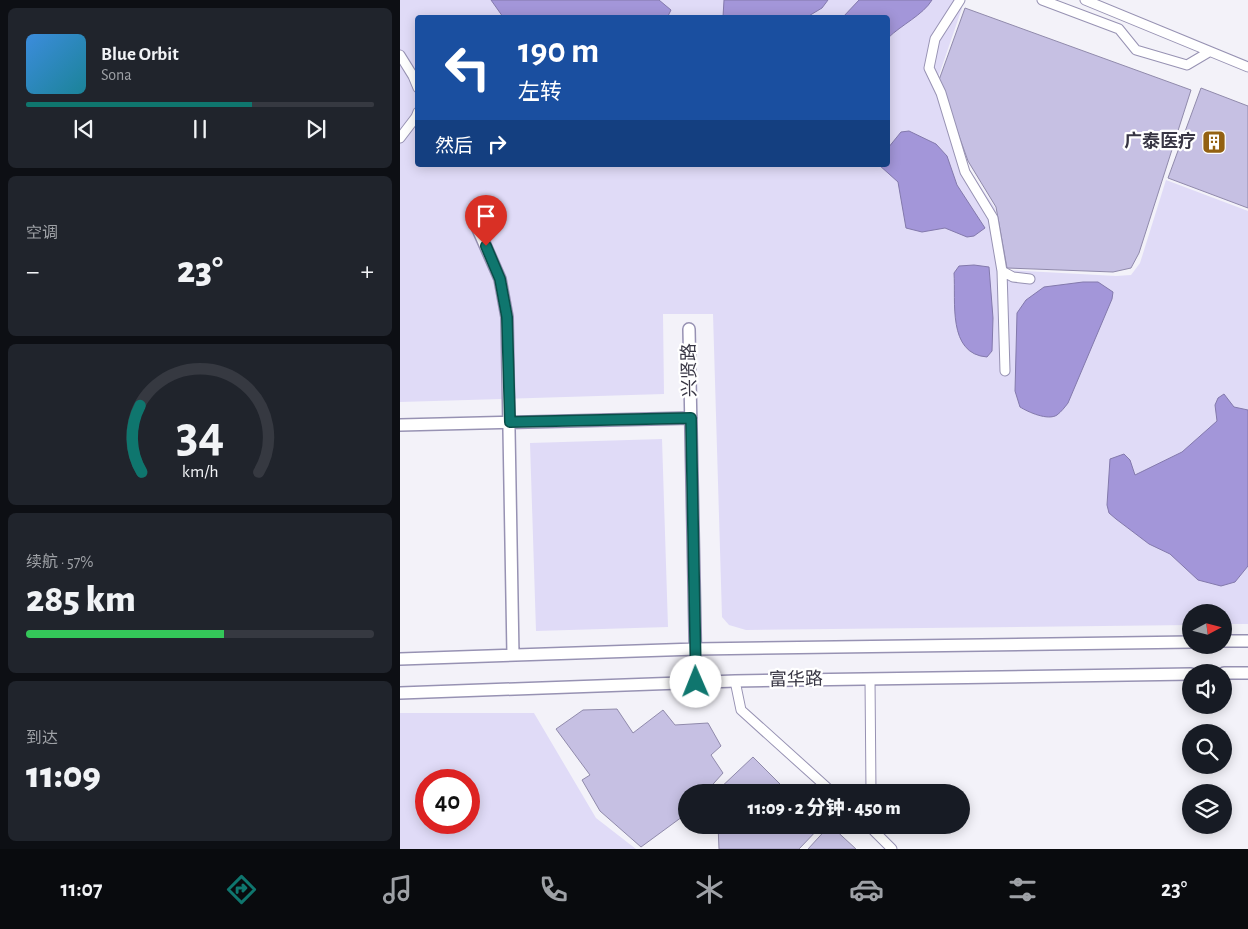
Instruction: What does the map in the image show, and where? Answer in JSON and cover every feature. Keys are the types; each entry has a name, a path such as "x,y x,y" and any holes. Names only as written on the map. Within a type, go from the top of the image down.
{"street":[{"path":"960,0 935,39 929,68 941,93 952,138 965,172 993,218 1002,271 1005,371"},
{"path":"1042,0 1120,29 1136,50 1161,59 1186,65 1209,52"},
{"path":"1085,0 1248,67"},
{"path":"400,55 415,81"},
{"path":"400,138 415,118"},
{"path":"478,229 500,279 507,317 513,655"},
{"path":"1002,271 1012,277 1030,279"},
{"name":"兴贤路","path":"689,328 696,682"},
{"path":"400,425 691,418"},
{"path":"1232,641 1248,641"},
{"name":"富华路","path":"400,659 696,649 1182,642"},
{"path":"1232,673 1248,673"},
{"name":"富华路","path":"400,692 735,681 1182,674"},
{"path":"870,679 871,784"},
{"path":"735,681 741,710 823,784"},
{"path":"878,834 892,849"}],"shaded area":[{"path":"400,0 962,0 962,8 938,78 964,162 995,208 1006,270 1116,276 1131,275 1140,263 1166,180 1248,211 1248,624 1232,624 1232,604 1182,604 1182,625 746,630 729,625 722,617 713,314 663,314 664,394 400,402"},
{"path":"491,0 659,0 671,10 668,15 502,15"},
{"path":"724,0 828,0 822,8 810,15 723,15"},
{"path":"859,0 932,0 918,15 890,36 890,15 845,15"},
{"path":"909,131 936,144 947,156 957,185 985,228 974,236 967,237 945,228 922,232 906,228 898,182 881,167 890,167 890,146 901,132"},
{"path":"959,266 989,267 993,318 992,351 987,357 974,354 965,347 956,324 954,273"},
{"path":"1098,282 1113,292 1112,299 1068,403 1053,417 1033,413 1020,407 1015,391 1017,313 1026,300 1044,287"},
{"path":"1224,394 1234,407 1248,410 1248,566 1235,582 1221,586 1198,580 1170,554 1149,544 1116,519 1109,513 1107,505 1110,459 1124,454 1130,460 1135,475 1182,452 1217,421 1215,405 1218,398"},
{"path":"662,439 668,627 536,631 530,443"},
{"path":"400,713 534,713 596,818 636,849 400,849"}],"building":[{"path":"965,8 1191,90 1139,253 1131,268 1113,272 1007,268 996,207 968,161 939,80"},
{"name":"广泰医疗","path":"1201,88 1248,106 1248,208 1168,178"},
{"path":"617,709 633,733 663,710 675,725 708,723 721,746 711,755 723,773 713,784 678,784 678,820 641,847 600,811 582,780 590,775 556,729 583,710"},
{"path":"753,757 780,784 724,784"},
{"path":"718,834 813,834 799,849 719,849"},
{"path":"822,834 840,834 856,849 808,849"}],"place":[{"name":"广泰医疗","path":"1214,142"}],"route":[{"path":"486,246 500,279 507,317 510,422 691,418 696,682"}]}
